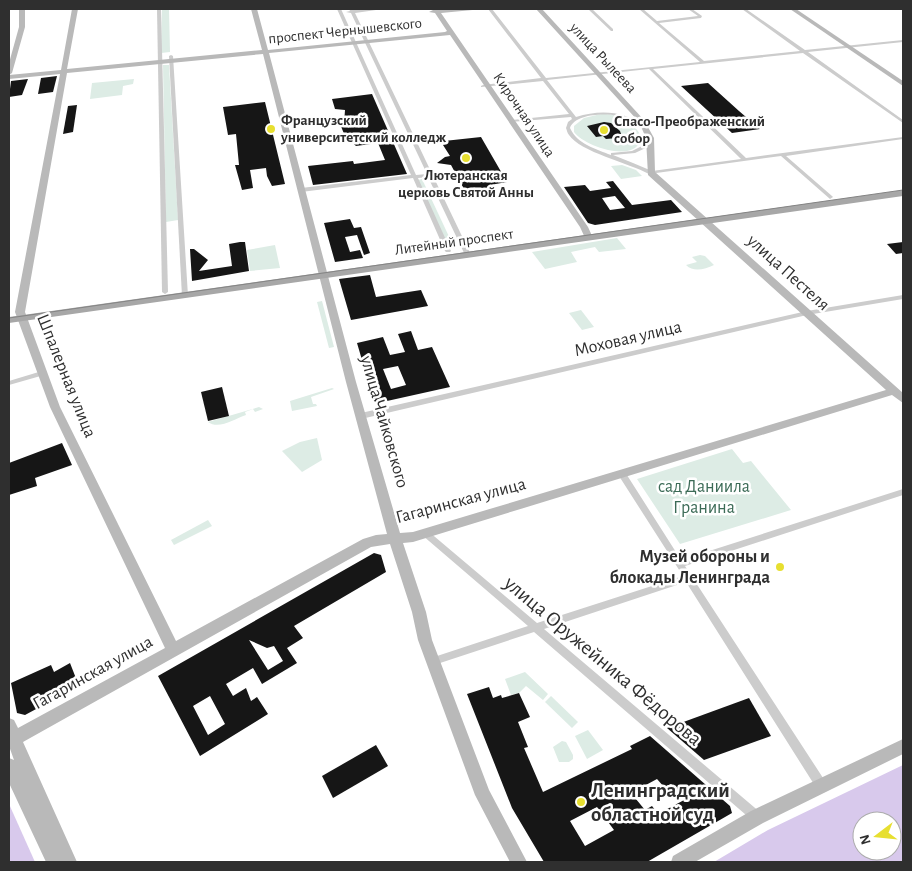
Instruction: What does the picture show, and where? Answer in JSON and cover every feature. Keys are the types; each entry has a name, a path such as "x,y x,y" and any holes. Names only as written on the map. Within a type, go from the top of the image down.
{"main road":[{"name":"Литейный проспект","path":"701,218 903,186"},
{"name":"Литейный проспект","path":"9,314 23,314 322,273 701,218 903,193"},
{"name":"Литейный проспект","path":"322,273 448,251 467,252"},
{"name":"Литейный проспект","path":"9,320 23,314 165,292 185,292"}],"street":[{"path":"9,51 15,28 16,9"},
{"path":"9,72 22,27 22,9"},
{"name":"Шпалерная улица","path":"66,69 75,9"},
{"name":"Шпалерная улица","path":"79,9 20,302 55,407 173,650"},
{"path":"159,9 165,292"},
{"name":"улица Чайковского","path":"254,9 322,273 395,538 434,661 483,795 519,862"},
{"path":"381,9 340,11 448,251"},
{"path":"434,11 457,9"},
{"path":"434,11 480,9"},
{"path":"490,9 573,117"},
{"name":"улица Рылеева","path":"539,9 642,120 649,134 651,173"},
{"path":"590,9 612,30"},
{"path":"641,9 703,62"},
{"path":"656,22 701,17 690,9"},
{"path":"744,9 903,122"},
{"path":"793,9 851,46"},
{"path":"797,9 902,81"},
{"path":"899,9 903,11"},
{"path":"351,10 467,252"},
{"name":"Кирочная улица","path":"434,11 586,234"},
{"name":"проспект Чернышевского","path":"9,72 66,69 447,32"},
{"path":"485,86 903,41"},
{"path":"171,59 185,292"},
{"path":"650,68 744,160"},
{"name":"проспект Чернышевского","path":"9,77 66,69"},
{"name":"Кирочная улица","path":"485,86 512,121 586,234"},
{"path":"160,99 174,98"},
{"path":"512,121 607,113 623,116 644,127"},
{"path":"573,117 568,128 571,136 584,145 639,165 651,173 903,138"},
{"path":"389,119 402,118"},
{"path":"162,136 176,134"},
{"path":"606,153 627,153 650,144"},
{"path":"781,154 830,197"},
{"name":"улица Пестеля","path":"651,173 903,399"},
{"path":"301,190 429,174"},
{"path":"162,179 178,177"},
{"name":"Моховая улица","path":"361,416 807,312 903,297"},
{"path":"9,383 42,372"},
{"name":"Гагаринская улица","path":"11,732 173,650 367,543 425,533 894,391"},
{"path":"622,474 821,785"},
{"path":"679,564 903,492"},
{"name":"улица Оружейника Фёдорова","path":"425,533 758,816"},
{"path":"434,661 688,578"},
{"path":"11,732 21,759 69,862"},
{"path":"679,862 758,816 903,746"},
{"path":"9,766 55,862"}],"green space":[{"path":"162,9 169,9 170,52 161,53"},
{"path":"163,65 169,65 178,220 166,222"},
{"path":"134,79 133,84 123,86 122,95 90,99 92,83"},
{"path":"601,114 615,115 627,121 638,130 641,138 635,148 627,151 607,150 587,142 574,132 574,126 584,118"},
{"path":"622,165 636,170 642,176 621,179 611,166"},
{"path":"422,179 452,243 447,244 418,180"},
{"path":"617,238 626,249 599,252 595,247 571,252 577,262 545,269 532,252"},
{"path":"275,245 280,268 250,271 247,250"},
{"path":"705,256 714,265 696,270 686,265 697,262 692,257"},
{"path":"322,301 334,347 329,348 317,302"},
{"path":"581,310 594,327 582,330 569,313"},
{"path":"334,389 311,397 313,404 317,406 292,411 290,401"},
{"path":"259,407 263,409 255,412 253,409 245,412 246,415 227,423 217,425 208,422"},
{"path":"317,438 322,460 302,472 282,451 300,442"},
{"name":"сад Даниила Гранина","path":"732,449 743,463 751,461 791,510 680,544 637,479"},
{"path":"208,520 212,526 174,545 171,540"},
{"path":"525,672 548,694 543,700 526,686 519,693 511,695 505,679"},
{"path":"551,696 578,722 572,728 545,702"},
{"path":"588,730 603,750 587,759 575,736"},
{"path":"562,741 566,742 573,755 573,759 569,762 559,762 553,747"}],"shaded area":[{"path":"903,765 903,862 714,862 768,830"},
{"path":"9,804 35,862 9,862"}],"building":[{"path":"57,76 53,92 38,94 41,78"},
{"path":"28,79 22,95 9,97 11,81"},
{"path":"708,83 760,129 732,133 681,86"},
{"path":"372,94 407,174 313,185 308,166 353,161 354,164 385,160 378,143 356,146 351,141 347,141 340,124 344,124 345,110 335,109 332,99"},
{"path":"265,102 285,184 272,186 267,176 266,168 250,170 253,188 242,190 235,165 239,165 236,134 228,135 223,107"},
{"path":"77,105 73,132 63,134 68,106"},
{"name":"Спасо-Преображенский собор","path":"604,122 611,123 621,134 615,135 617,138 606,139 603,136 596,137 587,126"},
{"path":"481,137 507,182 490,185 491,187 465,191 451,165 437,163 450,156 443,145 446,143 444,141"},
{"path":"613,181 632,205 671,200 682,212 595,225 588,223 564,187 585,185 590,191 611,188 606,182","holes":["615,196 625,208 610,210 602,198"]},
{"path":"350,219 354,228 361,227 370,253 364,255 357,235 345,237 350,252 360,250 363,258 335,262 324,223"},
{"path":"245,242 249,271 192,281 190,249 194,249 208,260 199,271 232,266 229,244"},
{"path":"903,242 903,253 896,254 887,244"},
{"path":"370,275 376,297 421,290 428,306 351,320 339,279"},
{"path":"411,331 418,350 432,347 450,387 378,403 374,401 357,343 383,337 390,355 405,352 398,334","holes":["398,366 406,385 391,389 383,369"]},
{"path":"222,387 229,416 208,421 201,392"},
{"path":"62,443 72,465 35,478 37,486 9,495 9,463"},
{"path":"374,553 381,555 386,572 294,626 303,638 287,648 297,663 262,684 253,668 226,684 233,696 246,688 251,701 257,697 268,714 200,756 158,676","holes":["249,640 267,648 274,646 283,661 268,670","210,696 225,724 208,735 193,706"]},
{"path":"70,663 79,686 25,715 17,713 11,683 51,665 54,672"},
{"name":"Ленинградский областной суд","path":"489,687 493,698 501,695 502,698 519,693 530,717 518,722 528,747 524,748 543,792 632,749 630,746 650,736 730,806 732,813 647,862 544,862 512,808 467,694","holes":["657,779 664,787 671,784 686,799 658,814 652,806 645,810 631,793","597,807 614,830 585,846 570,821"]},
{"path":"749,698 771,736 704,760 667,728"},
{"path":"376,745 388,766 333,798 322,776"}],"tram line":[{"path":"9,318 903,190"}],"place":[{"name":"Французский университетский колледж","path":"271,129"},
{"name":"Спасо-Преображенский собор","path":"604,130"},
{"name":"Лютеранская церковь Святой Анны","path":"466,158"},
{"name":"Музей обороны и блокады Ленинграда","path":"780,567"},
{"name":"Ленинградский областной суд","path":"581,802"}]}
